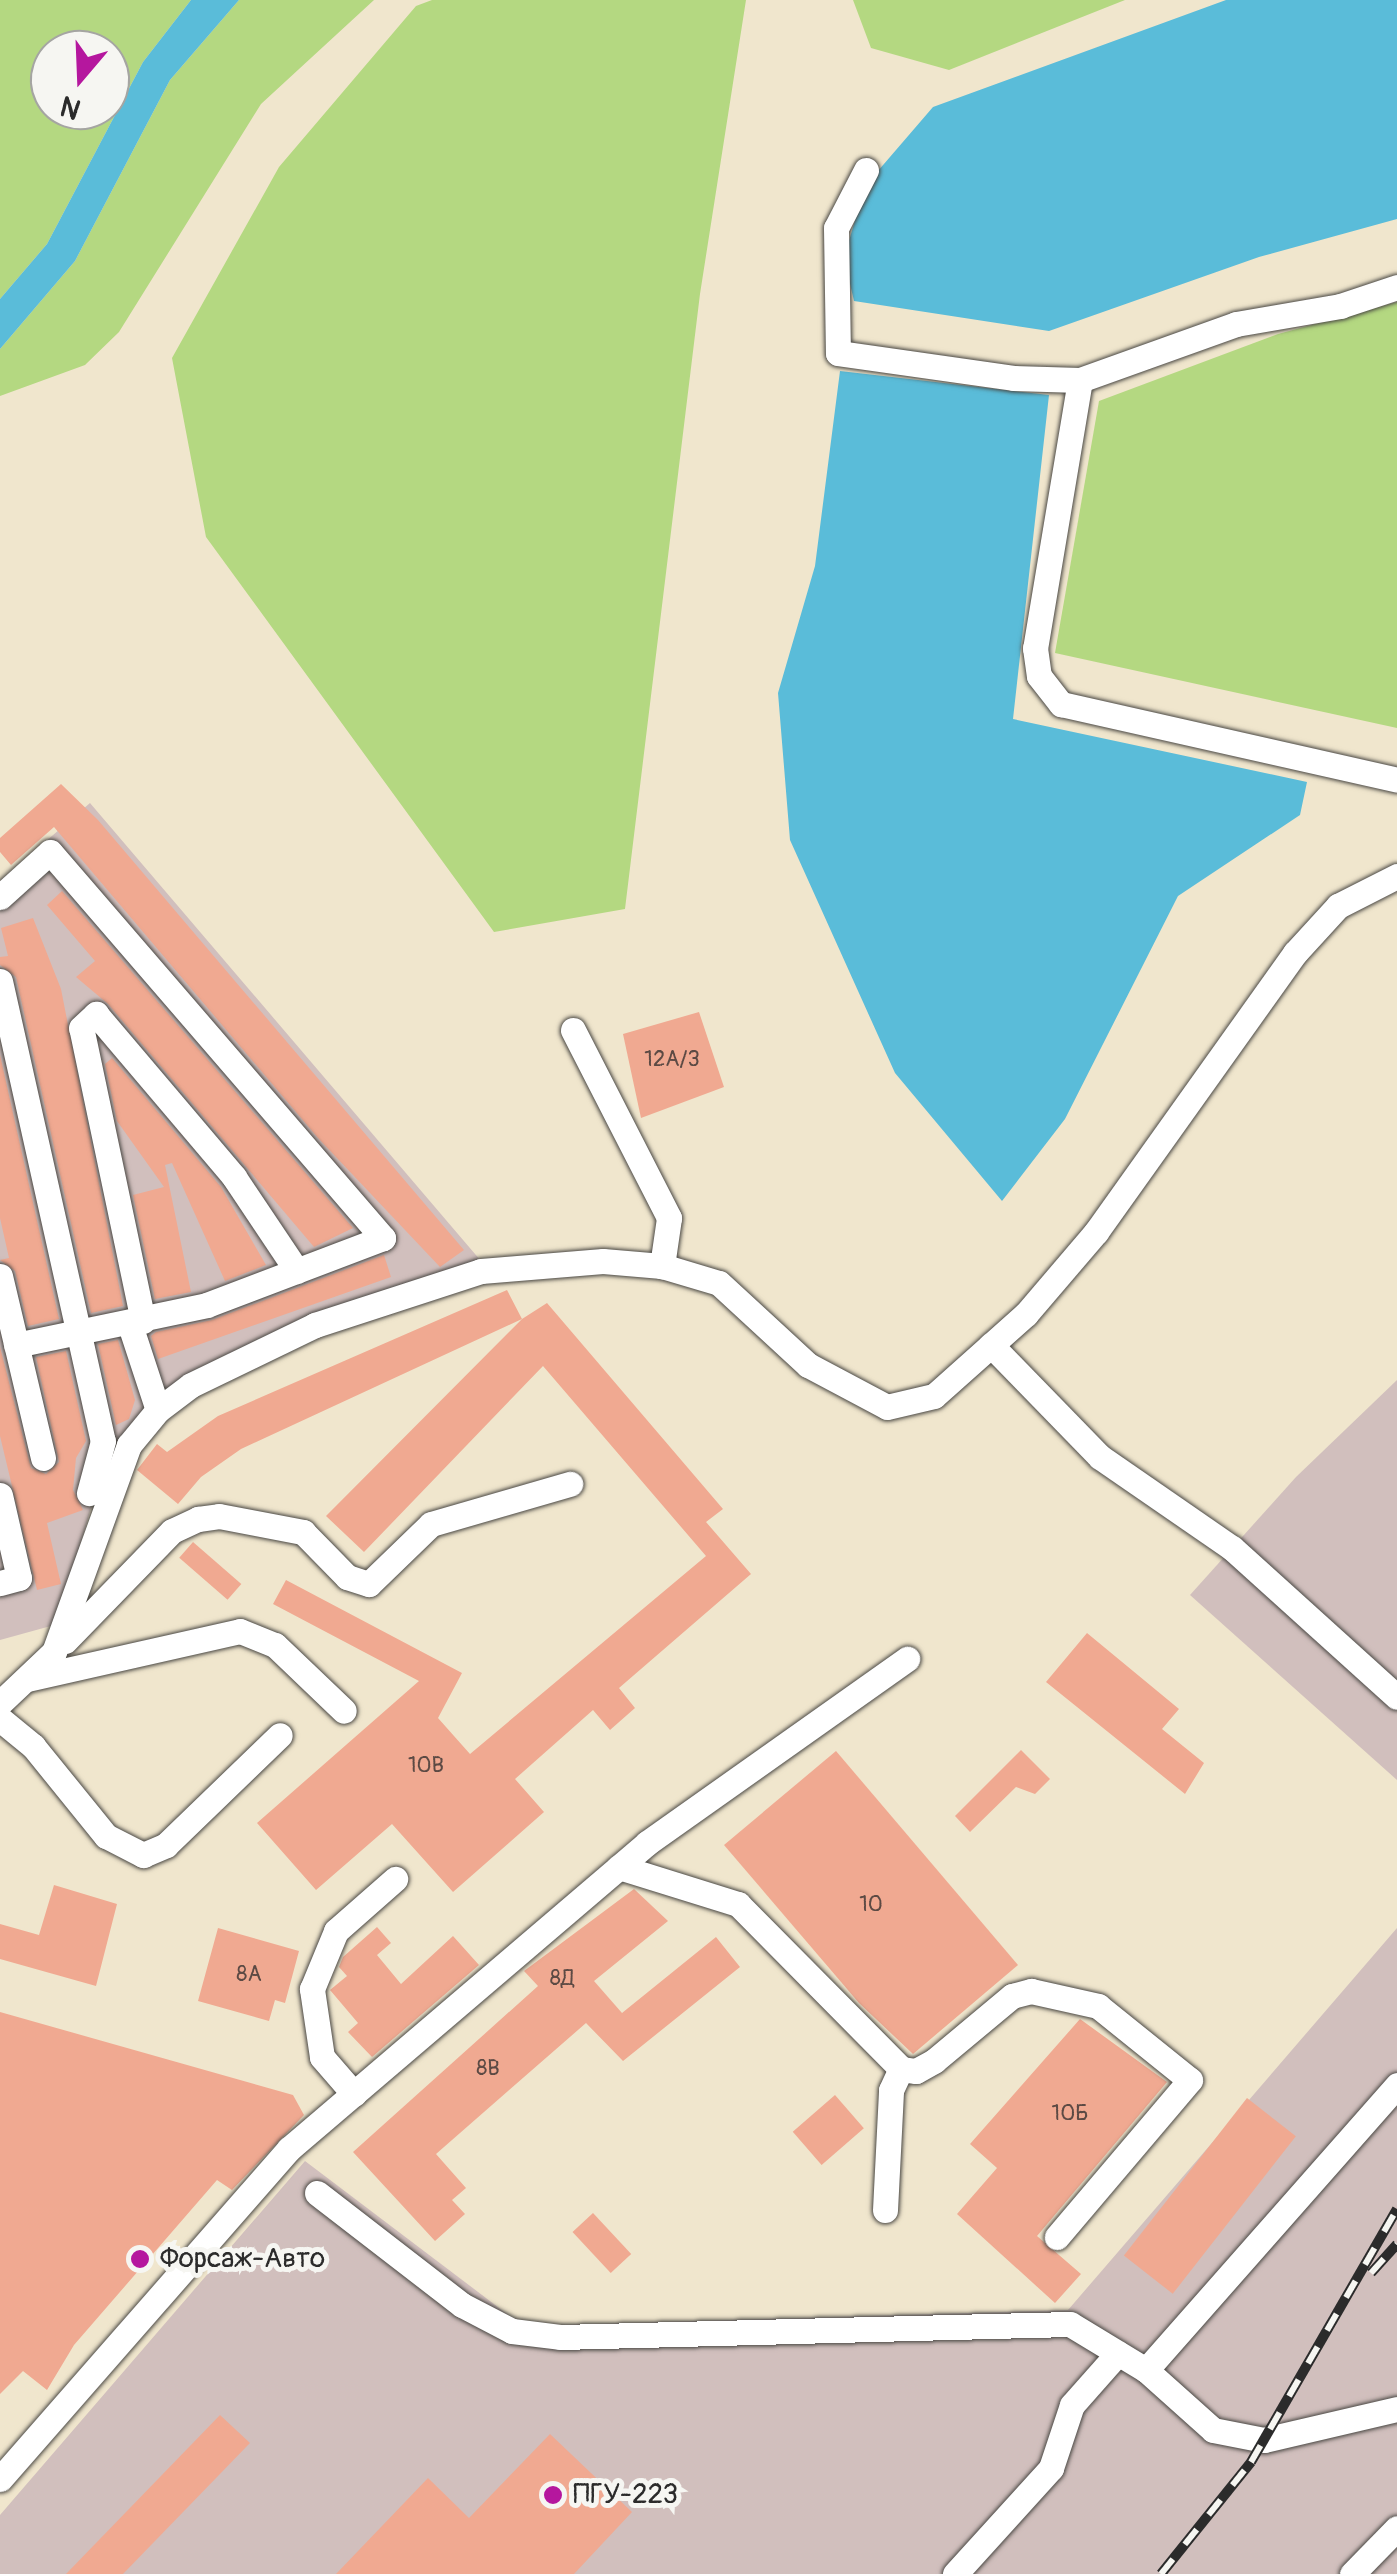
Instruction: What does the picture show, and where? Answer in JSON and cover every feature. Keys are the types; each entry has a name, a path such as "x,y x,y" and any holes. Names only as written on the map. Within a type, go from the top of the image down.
{"lane":[{"path":"866,170 836,228 838,353 1012,378 1080,380 1236,324 1340,306 1397,287"},
{"path":"1080,380 1035,648 1040,676 1061,704 1397,780"},
{"path":"0,897 50,852 383,1238 297,1271 137,1323 16,1346"},
{"path":"54,1652 129,1446 158,1410 192,1386 315,1325 481,1271 604,1260 662,1266 719,1283 808,1366 887,1408 934,1396 991,1346 1096,1232 1295,953 1338,906 1397,876"},
{"path":"0,980 103,1441 88,1492"},
{"path":"158,1410 137,1323 81,1028 96,1014 234,1177 297,1271"},
{"path":"573,1030 670,1218 662,1266"},
{"path":"0,1276 43,1458"},
{"path":"991,1346 1100,1457 1232,1548 1397,1697"},
{"path":"0,1703 172,1531 198,1519 219,1516 302,1532 347,1576 369,1584 431,1524 570,1484"},
{"path":"0,1495 20,1578 0,1583"},
{"path":"27,1678 240,1631 275,1645 344,1712"},
{"path":"0,2478 290,2149 619,1867 907,1659"},
{"path":"0,1719 33,1746 106,1836 143,1855 166,1845 280,1735"},
{"path":"619,1867 738,1904 900,2069 916,2071 1012,1996 1031,1991 1098,2006 1190,2080 1057,2237"},
{"path":"354,2094 322,2057 312,1989 336,1931 394,1879"},
{"path":"885,2210 891,2090 900,2069"},
{"path":"1146,2370 1397,2085"},
{"path":"317,2193 462,2306 512,2331 560,2337 1070,2324 1146,2370 1213,2430 1264,2440 1397,2410"},
{"path":"956,2574 1051,2468 1072,2405 1118,2353"},
{"path":"1352,2574 1397,2528"}],"shaded area":[{"path":"90,803 481,1261 182,1377 100,1476 58,1624 0,1640 0,881"},
{"path":"1397,1380 1397,1780 1190,1595 1296,1477"},
{"path":"1397,1928 1397,2574 0,2574 0,2515 305,2161 523,2326 1068,2310"}],"green space":[{"path":"0,0 191,0 143,62 130,87 130,30 30,30 30,130 107,130 47,244 0,299"},
{"path":"239,0 374,0 261,104 119,332 85,365 0,396 0,349 75,261 170,80"},
{"path":"432,0 746,0 700,294 625,909 494,932 206,537 172,358 279,167 416,6"},
{"path":"853,0 1125,0 949,70 871,48"},
{"path":"1397,302 1397,728 1055,653 1099,401 1278,334"}],"water":[{"path":"191,0 239,0 170,80 75,261 0,349 0,299 47,244 107,130 130,130 130,87 143,62"},
{"path":"1226,0 1397,0 1397,219 1259,257 1049,331 854,301 844,258 865,186 933,107"},
{"path":"840,371 1049,395 1013,719 1307,782 1300,815 1178,896 1065,1119 1002,1201 895,1073 790,840 778,693 815,566"}],"building":[{"path":"61,784 98,820 464,1250 440,1267 318,1138 54,827 11,865 0,852 0,838"},
{"path":"62,891 353,1228 314,1247 108,1004 76,977 95,961 47,905"},
{"path":"33,918 61,989 123,1306 91,1313 16,977 0,965 0,957 8,956 1,928"},
{"path":"699,1012 724,1087 641,1118 623,1034"},
{"path":"0,1055 59,1319 28,1326 15,1271 0,1260 9,1258 0,1218"},
{"path":"112,1058 221,1187 266,1265 225,1281 172,1163 165,1165 191,1292 155,1299 133,1195 164,1187 117,1121 105,1064"},
{"path":"384,1255 391,1277 158,1359 151,1336 156,1332 212,1320"},
{"path":"507,1290 522,1319 241,1449 201,1477 178,1504 137,1470 157,1444 167,1452 218,1416"},
{"path":"547,1303 723,1509 706,1522 751,1574 619,1688 635,1708 610,1730 593,1710 515,1779 544,1812 453,1892 392,1824 316,1890 257,1823 419,1681 273,1604 286,1580 462,1673 438,1718 470,1754 706,1556 543,1366 364,1552 326,1516 522,1319"},
{"path":"118,1340 135,1400 129,1419 116,1425 98,1344"},
{"path":"0,1347 31,1468 46,1474 59,1462 36,1357 66,1351 86,1441 76,1458 73,1490 83,1510 47,1523 61,1584 37,1590 0,1436"},
{"path":"193,1542 241,1584 228,1600 179,1558"},
{"path":"1087,1633 1179,1709 1162,1729 1204,1763 1185,1794 1046,1682"},
{"path":"1021,1750 1050,1779 1035,1794 1016,1787 970,1832 955,1816"},
{"path":"836,1751 1018,1965 913,2054 859,2003 724,1845"},
{"path":"54,1885 117,1904 96,1986 0,1959 0,1924 39,1935"},
{"path":"634,1889 668,1921 594,1981 622,2013 716,1937 740,1967 623,2061 586,2023 436,2154 466,2188 452,2200 465,2214 435,2241 353,2152 538,1986 524,1971"},
{"path":"377,1927 391,1943 377,1955 401,1984 453,1936 479,1965 372,2057 348,2032 358,2023 330,1990 347,1976 339,1967 343,1957"},
{"path":"218,1928 299,1951 285,2003 275,2000 269,2021 198,2001"},
{"path":"0,2012 293,2095 304,2115 232,2190 217,2180 74,2345 47,2390 23,2371 0,2394"},
{"path":"1080,2019 1167,2082 1037,2236 1081,2274 1055,2303 957,2214 997,2168 970,2144"},
{"path":"835,2095 864,2128 822,2165 793,2132"},
{"path":"1247,2098 1296,2136 1173,2294 1124,2256"},
{"path":"593,2213 631,2254 611,2273 573,2232"},
{"path":"220,2415 250,2443 123,2574 66,2574"},
{"name":"ПГУ-223","path":"550,2434 632,2512 574,2574 336,2574 428,2478 469,2518"}],"railway":[{"path":"1161,2574 1251,2462 1397,2209"},
{"path":"1371,2273 1397,2244"}],"place":[{"name":"Форсаж-Авто","path":"140,2259"},
{"name":"ПГУ-223","path":"553,2495"}]}
